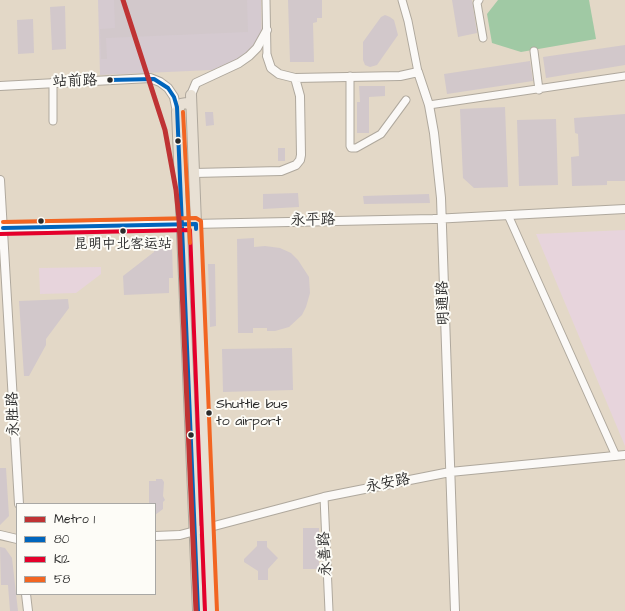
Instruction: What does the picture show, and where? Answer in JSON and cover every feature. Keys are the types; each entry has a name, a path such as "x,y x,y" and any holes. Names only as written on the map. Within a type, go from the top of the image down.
{"main road":[{"path":"191,95 209,527 211,611"},
{"path":"191,106 187,103 181,104 177,112 196,531 198,611"}],"street":[{"path":"266,0 268,56 271,68 279,74 295,78 400,76 418,72"},
{"name":"明通路","path":"402,0 408,21 418,72 428,105 434,133 441,218 455,611"},
{"path":"479,0 477,3 483,38"},
{"path":"191,95 196,83 239,63 249,56 260,44 267,30"},
{"path":"534,51 540,90"},
{"path":"350,76 350,146 352,148 356,148 381,134 406,100"},
{"path":"428,105 506,93 540,90 625,76"},
{"name":"站前路","path":"0,86 150,78 160,82 168,88 176,102 177,112"},
{"path":"194,173 281,171 296,166 300,160 301,140 300,96 295,78"},
{"path":"53,82 53,121"},
{"name":"永胜路","path":"0,180 19,503"},
{"name":"永平路","path":"2,228 441,218 625,209"},
{"path":"508,215 621,455"},
{"name":"永安路","path":"156,536 180,535 324,497 450,472 621,455"},
{"name":"永善路","path":"324,497 329,611"},
{"path":"0,535 16,539"},
{"path":"26,595 28,611"}],"shaded area":[{"path":"98,0 261,0 262,49 212,70 100,75"},
{"path":"625,230 625,446 536,234"},
{"path":"101,267 101,274 76,293 40,294 39,268"}],"green space":[{"path":"498,0 589,0 596,39 521,52 492,43 487,14"}],"building":[{"path":"114,0 247,0 248,32 106,38 107,59 101,59 100,29 115,28"},
{"path":"288,0 322,0 322,18 317,18 317,22 313,23 314,62 290,62"},
{"path":"452,0 472,0 477,33 458,37"},
{"path":"65,6 66,49 52,50 50,7"},
{"path":"385,15 394,20 398,35 377,65 370,67 365,65 363,60 363,42 381,17"},
{"path":"33,19 34,53 18,54 17,20"},
{"path":"625,45 625,65 546,78 543,57"},
{"path":"530,61 533,81 447,94 444,74"},
{"path":"359,86 385,86 385,96 369,97 369,133 357,133 357,102 360,102"},
{"path":"505,107 508,187 474,188 463,178 460,109"},
{"path":"205,112 213,112 214,125 206,126"},
{"path":"625,114 625,181 607,181 607,185 572,186 571,157 579,156 578,134 575,133 574,118"},
{"path":"556,119 558,185 519,186 517,120"},
{"path":"278,148 285,148 285,161 278,161"},
{"path":"298,193 299,207 263,209 263,194"},
{"path":"429,194 430,203 364,204 363,196"},
{"path":"254,238 254,247 265,246 280,248 291,253 298,260 309,277 310,293 302,315 289,327 275,331 267,331 267,328 253,328 253,333 238,333 237,239"},
{"path":"154,247 172,247 173,278 169,278 169,293 124,295 123,276 154,252"},
{"path":"208,264 215,264 216,326 210,327"},
{"path":"68,299 69,308 46,339 46,345 29,376 24,376 19,301"},
{"path":"292,348 293,390 223,392 222,349"},
{"path":"0,468 6,468 9,516 0,525"},
{"path":"156,479 162,479 164,482 163,496 165,500 163,502 163,509 156,514 156,503 149,503 149,481 156,481"},
{"path":"303,528 319,528 319,569 303,569"},
{"path":"257,541 267,541 267,547 278,558 268,569 268,580 258,580 258,571 244,562 244,559 257,546"},
{"path":"0,547 5,548 12,558 18,611 10,611 8,585 1,585"}],"metro line":[{"name":"1","path":"123,0 165,130 176,190 179,219 196,611"}],"transit line":[{"name":"80","path":"110,80 154,79 168,88 174,97 177,107 198,611"},
{"name":"58","path":"183,112 190,243"},
{"name":"58","path":"3,222 196,218 201,221 217,611"},
{"name":"80","path":"3,228 196,224 196,229"},
{"name":"K12","path":"0,234 190,230 205,611"}],"place":[{"name":"昆明中北客运站","path":"123,231"},
{"name":"Shuttle bus to airport","path":"209,413"}]}
